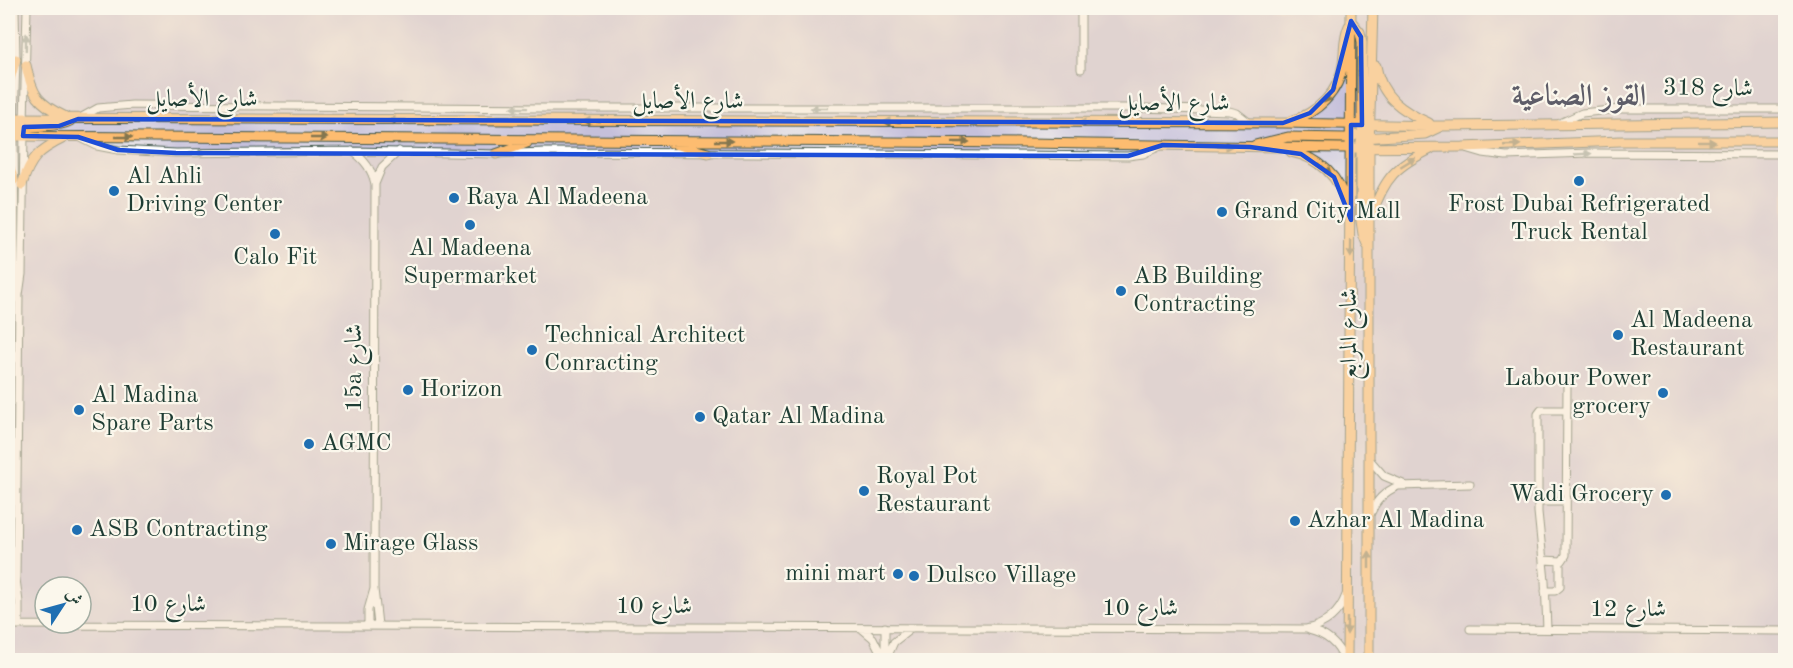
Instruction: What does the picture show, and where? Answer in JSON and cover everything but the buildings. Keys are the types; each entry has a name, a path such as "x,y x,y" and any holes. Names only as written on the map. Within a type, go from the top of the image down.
{"main road":[{"name":"شارع المرابع","path":"1351,8 1351,125 1363,136"},
{"name":"شارع المرابع","path":"1369,660 1370,222 1363,136 1373,50 1373,8"},
{"path":"1283,123 1310,113 1334,90 1342,71 1345,38 1351,21"},
{"path":"1351,21 1360,32 1362,42 1361,228 1370,248"},
{"path":"1373,50 1379,80 1389,98 1405,112 1438,126"},
{"path":"8,86 16,59"},
{"path":"26,65 32,90 40,102 74,119"},
{"name":"شارع الأصايل","path":"15,127 74,119 1351,125"},
{"path":"1250,147 1269,140 1287,137 1363,136 1438,126 1785,122"},
{"name":"شارع الأصايل","path":"15,127 67,137 1351,148"},
{"path":"1363,136 1435,147 1621,141 1785,141"},
{"path":"1351,148 1363,136"},
{"path":"18,183 36,155 49,145 67,137"},
{"path":"496,154 535,140"},
{"path":"665,141 708,153"},
{"path":"1250,147 1301,154 1323,166 1334,177 1341,189 1351,220"},
{"path":"1370,222 1380,191 1393,173 1404,163 1435,147"},
{"name":"شارع المرابع","path":"1346,660 1351,148"},
{"path":"8,162 18,183"}],"street":[{"path":"15,8 15,127 18,183 15,265 19,295 16,579 19,625"},
{"path":"15,127 26,65 27,8"},
{"path":"1081,8 1081,69"},
{"path":"74,119 99,108 132,105 1131,108 1229,111 1238,113 1251,123"},
{"name":"شارع 318","path":"1560,123 1582,113 1619,109 1785,109"},
{"path":"78,137 108,148 137,152 399,151 496,154 543,152 1121,157 1143,154 1163,145"},
{"path":"1463,147 1506,156 1589,153 1785,154"},
{"path":"352,151 369,167 375,184"},
{"path":"375,184 382,167 399,151"},
{"name":"15a شارع","path":"375,184 374,589 378,625"},
{"path":"1543,560 1560,561 1566,555 1567,383"},
{"path":"1547,629 1538,502 1538,413 1541,410 1566,410"},
{"path":"1369,459 1384,476 1406,484"},
{"path":"1369,519 1374,505 1390,489 1406,484 1470,484"},
{"path":"1538,502 1566,502"},
{"path":"1545,591 1556,591 1560,587 1560,561"},
{"path":"8,625 16,579"},
{"name":"15a شارع","path":"368,625 368,610 374,589"},
{"name":"شارع 10","path":"8,625 1300,629 1313,628 1329,620 1341,607 1347,591"},
{"path":"859,627 873,638 885,660"},
{"path":"885,627 885,660"},
{"path":"885,660 894,642 914,627"},
{"name":"شارع 10","path":"1300,629 1314,631 1326,637 1346,660"},
{"name":"شارع 12","path":"1470,629 1785,631"}],"highlighted area":[{"path":"1351,21 1361,37 1362,125 1351,125 1351,220 1334,177 1301,154 1250,147 1163,145 1128,156 176,153 118,150 78,137 23,136 24,127 59,126 78,119 1283,123 1310,113 1333,90"}],"shaded area":[{"path":"8,8 1785,8 1785,660 8,660"}],"place":[{"name":"Frost Dubai Refrigerated Truck Rental","path":"1579,181"},
{"name":"Al Ahli Driving Center","path":"114,191"},
{"name":"Raya Al Madeena","path":"454,198"},
{"name":"Grand City Mall","path":"1222,212"},
{"name":"Al Madeena Supermarket","path":"470,225"},
{"name":"Calo Fit","path":"275,234"},
{"name":"AB Building Contracting","path":"1121,291"},
{"name":"Al Madeena Restaurant","path":"1618,335"},
{"name":"Technical Architect Conracting","path":"532,350"},
{"name":"Horizon","path":"408,390"},
{"name":"Labour Power grocery","path":"1663,393"},
{"name":"Al Madina Spare Parts","path":"79,410"},
{"name":"Qatar Al Madina","path":"700,417"},
{"name":"AGMC","path":"309,444"},
{"name":"Royal Pot Restaurant","path":"864,491"},
{"name":"Wadi Grocery","path":"1666,495"},
{"name":"Azhar Al Madina","path":"1295,521"},
{"name":"ASB Contracting","path":"77,530"},
{"name":"Mirage Glass","path":"331,544"},
{"name":"mini mart","path":"898,574"},
{"name":"Dulsco Village","path":"914,576"}],"district":[{"name":"القوز الصناعية","path":"1579,97"}]}
